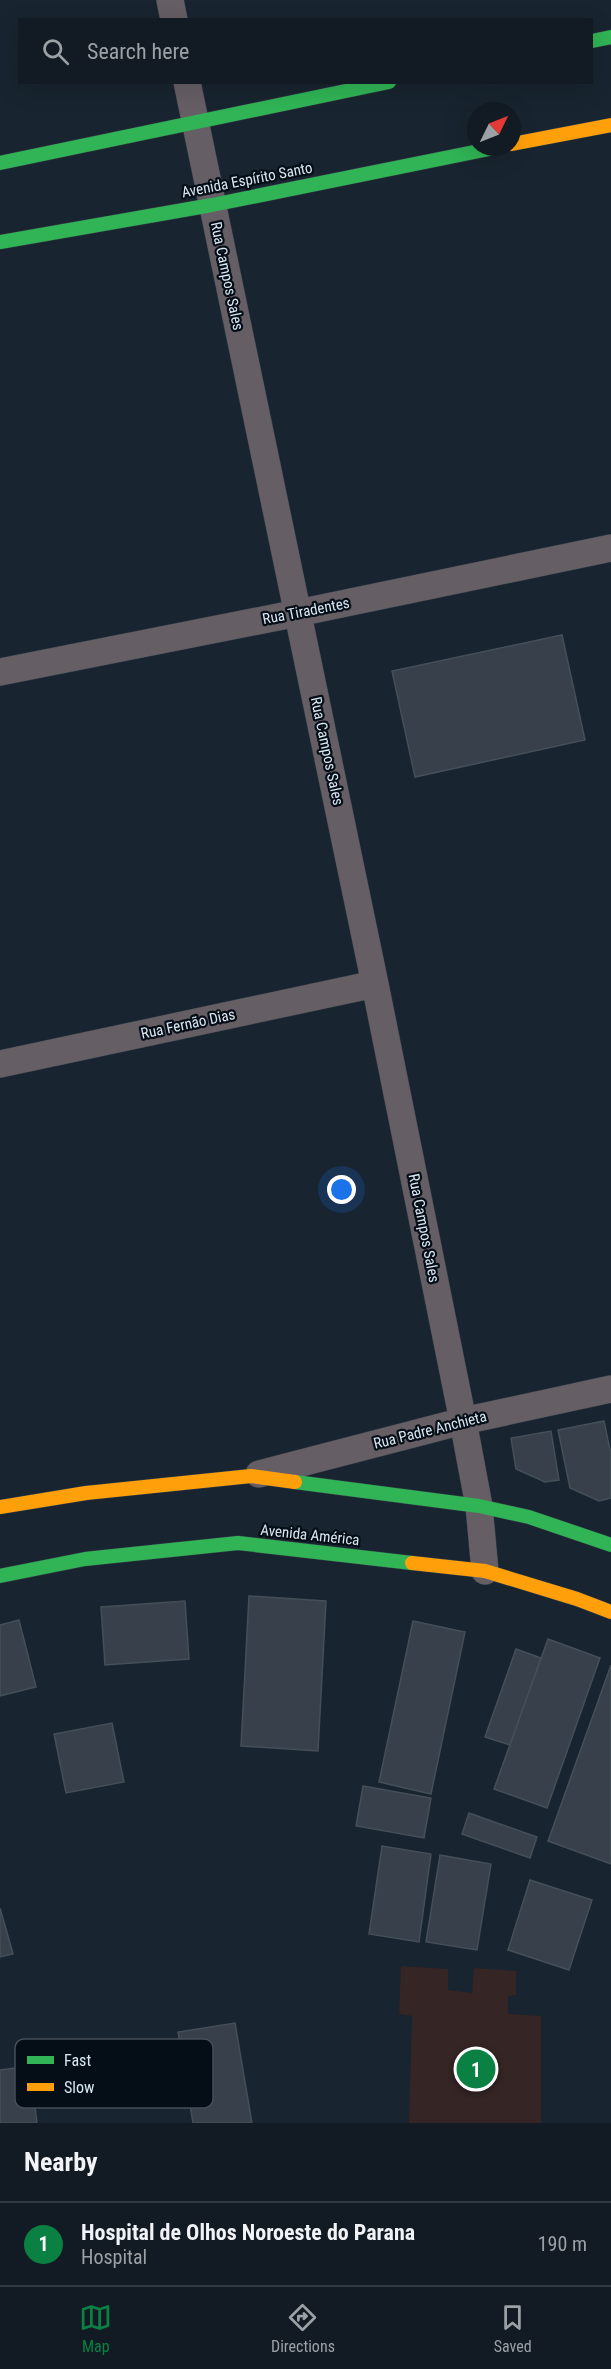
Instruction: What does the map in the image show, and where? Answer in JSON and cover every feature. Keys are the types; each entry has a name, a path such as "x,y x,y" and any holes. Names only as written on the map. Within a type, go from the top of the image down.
{"main road":[{"path":"593,41 611,37"},
{"path":"0,164 379,84"},
{"path":"521,142 611,124"},
{"name":"Avenida Espírito Santo","path":"0,243 212,205 467,153"},
{"path":"0,1507 86,1493 250,1476 479,1506 529,1517 611,1545"},
{"name":"Avenida América","path":"0,1576 85,1559 238,1543 485,1571 577,1599 611,1612"}],"street":[{"path":"170,0 174,18"},
{"name":"Rua Campos Sales","path":"187,84 375,984 463,1421 479,1506 485,1571"},
{"name":"Rua Tiradentes","path":"0,672 611,548"},
{"name":"Rua Fernão Dias","path":"0,1064 375,984"},
{"name":"Rua Padre Anchieta","path":"250,1476 463,1421 611,1389"}],"shaded area":[{"path":"401,1966 448,1969 448,1990 472,1993 474,1968 516,1971 516,1995 508,1996 508,2014 541,2016 541,2123 409,2123 412,2016 399,2014"}],"building":[{"path":"562,635 585,740 415,777 392,671"},
{"path":"604,1421 611,1454 611,1498 599,1501 570,1488 558,1430"},
{"path":"551,1431 559,1480 545,1482 516,1469 511,1438"},
{"path":"249,1596 326,1601 318,1751 241,1746"},
{"path":"185,1601 189,1659 105,1665 101,1607"},
{"path":"19,1620 36,1687 0,1696 0,1625"},
{"path":"413,1621 465,1632 431,1794 379,1782"},
{"path":"548,1639 600,1658 547,1808 494,1789"},
{"path":"516,1649 541,1658 510,1745 485,1737"},
{"path":"611,1665 611,1864 548,1841"},
{"path":"112,1723 124,1782 66,1793 54,1734"},
{"path":"363,1786 431,1798 424,1838 356,1826"},
{"path":"469,1813 537,1837 530,1858 462,1834"},
{"path":"382,1846 431,1854 419,1942 369,1934"},
{"path":"440,1855 491,1864 477,1950 426,1942"},
{"path":"530,1880 592,1900 569,1970 508,1950"},
{"path":"0,1908 13,1954 0,1957"},
{"path":"235,2023 252,2123 193,2123 191,2108 213,2108 213,2039 179,2039 178,2032"},
{"path":"15,2068 15,2108 35,2108 37,2123 0,2123 0,2070"}],"traffic: fast":[{"path":"593,41 611,37"},
{"path":"0,163 379,84"},
{"path":"0,242 212,205 467,153"},
{"path":"295,1482 479,1506 529,1517 611,1545"},
{"path":"0,1576 85,1559 238,1543 412,1563"}],"traffic: slow":[{"path":"521,142 611,125"},
{"path":"0,1507 86,1493 251,1476 295,1482"},
{"path":"412,1563 485,1571 577,1599 611,1612"}],"place":[{"name":"Hospital de Olhos Noroeste do Parana","path":"476,2069"}]}
